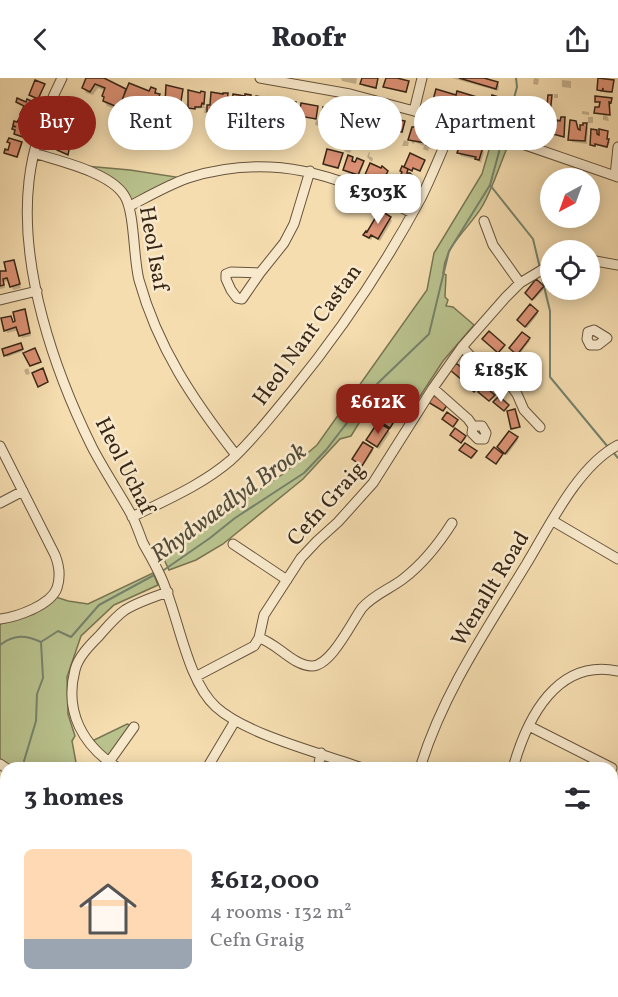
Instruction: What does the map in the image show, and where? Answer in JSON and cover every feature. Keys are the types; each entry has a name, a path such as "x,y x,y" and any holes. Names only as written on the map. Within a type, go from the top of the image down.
{"street":[{"name":"Heol Uchaf","path":"62,78 42,126 34,153 29,181 28,213 37,291 51,348 72,401 93,447 160,573 188,657 208,699 235,721 264,734 346,762"},
{"path":"260,78 350,94 414,111"},
{"path":"418,96 422,78"},
{"path":"539,150 616,177 618,147"},
{"name":"Heol Nant Castan","path":"132,517 198,483 236,454 285,399 337,333 412,213 442,150"},
{"name":"Heol Isaf","path":"34,153 103,178 120,189 130,206 136,270 156,330 182,381 236,454"},
{"path":"130,206 176,182 225,170 262,168 310,171 357,186 412,213"},
{"path":"260,273 284,243 294,224 310,171"},
{"path":"484,221 493,244 520,283"},
{"path":"600,262 618,265"},
{"name":"Cefn Graig","path":"259,638 264,615 301,558 373,483 433,388 462,347 520,283 540,271"},
{"path":"0,300 37,291"},
{"path":"607,338 618,338"},
{"path":"462,347 479,365 497,372 509,382 517,393 524,410 540,427"},
{"path":"433,388 473,426"},
{"path":"0,446 60,568 57,588 40,606 0,619"},
{"name":"Wenallt Road","path":"422,762 453,687 553,521 591,465 618,446"},
{"path":"0,503 23,491"},
{"path":"553,521 618,559"},
{"path":"196,676 254,646 259,638 266,640 298,661 310,666 319,665 333,652 364,606 426,560 452,523"},
{"path":"233,544 287,580"},
{"path":"110,762 88,743 75,718 73,692 75,668 87,649 124,611 168,592"},
{"path":"515,762 529,726 546,699 573,674 587,669 602,668 618,671"},
{"path":"211,762 235,721"},
{"path":"529,726 600,762"},
{"path":"115,762 134,727"},
{"path":"319,762 321,753"}],"green space":[{"path":"489,150 506,150 487,198 448,253 443,273 446,275 445,297 448,300 446,306 453,307 474,325 443,361 413,407 381,387 351,436 340,439 303,479 223,544 196,560 169,570 162,555 283,474 317,445 427,290 434,253 482,174"},
{"path":"74,165 130,170 189,179 130,205 123,193"},
{"path":"153,573 158,585 114,605 81,636 67,677 68,714 75,736 72,741 76,762 0,762 0,624 34,614 56,597 88,604"},
{"path":"127,724 134,727 109,762 88,743"}],"building":[{"path":"86,78 104,78 126,89 124,96 108,96 108,103 103,101 102,96 105,88 95,84 90,92 82,88"},
{"path":"362,78 378,78 376,88 360,84"},
{"path":"386,78 409,81 406,92 383,87"},
{"path":"459,78 484,78 498,82 496,89"},
{"path":"598,78 614,80 612,92 603,91 603,88 602,91 597,90"},
{"path":"35,80 45,84 39,96 29,95"},
{"path":"129,83 149,91 151,87 156,89 155,93 160,94 159,96 124,96"},
{"path":"166,85 183,89 182,96 165,96"},
{"path":"436,89 456,95 457,91 474,96 434,96"},
{"path":"188,90 205,92 204,104 193,109 193,96 188,96"},
{"path":"211,92 228,93 228,96 211,96"},
{"path":"595,96 612,98 611,103 609,102 610,115 594,113 595,107 599,107 600,102 595,102"},
{"path":"306,104 318,106 316,119 306,117"},
{"path":"561,117 565,117 564,137 557,135 557,120 560,121"},
{"path":"18,120 18,135 14,134 15,130 12,129 13,126 16,127 13,125 14,121"},
{"path":"570,120 576,121 580,130 580,125 587,123 585,141 568,140"},
{"path":"412,127 414,127 414,141 408,140"},
{"path":"591,129 597,130 599,135 599,129 608,131 607,147 590,145"},
{"path":"9,138 18,141 19,150 17,157 4,153 5,149 8,150 10,143 7,142"},
{"path":"57,150 69,150 68,155"},
{"path":"327,150 343,153 338,168 323,164"},
{"path":"458,150 482,150 479,160 475,159 476,157 457,153"},
{"path":"410,153 425,160 420,171 413,168 412,171 404,167"},
{"path":"348,155 353,157 352,161 355,162 357,158 364,161 358,175 343,170"},
{"path":"370,163 381,168 382,166 388,171 386,175 390,177 388,186 383,184 385,180 382,179 380,183 364,177"},
{"path":"402,166 408,169 407,173 414,177 402,197 393,191 402,172 400,171"},
{"path":"380,210 391,217 378,239 371,235 369,238 363,235 367,232"},
{"path":"14,260 20,284 10,287 7,278 3,279 4,285 0,286 0,271 6,271 4,262"},
{"path":"536,279 540,282 540,291 532,300 525,293"},
{"path":"530,304 538,311 525,327 517,320"},
{"path":"25,309 30,333 19,336 16,327 4,331 1,318 11,316 13,322 15,321 13,312"},
{"path":"489,331 505,345 498,353 482,339"},
{"path":"522,332 530,338 517,355 509,348"},
{"path":"21,343 23,349 4,356 2,349"},
{"path":"35,348 41,362 30,366 23,353"},
{"path":"456,363 468,373 462,380 450,370"},
{"path":"43,368 48,382 38,387 32,373"},
{"path":"469,377 480,386 474,392 464,383"},
{"path":"484,386 495,395 489,401 478,392"},
{"path":"433,395 448,404 443,411 428,402"},
{"path":"499,396 509,405 504,411 493,402"},
{"path":"390,403 401,410 390,428 379,421"},
{"path":"515,409 520,427 511,429 507,411"},
{"path":"447,412 458,420 453,427 442,419"},
{"path":"378,422 389,429 377,447 366,440"},
{"path":"455,428 466,436 461,443 450,435"},
{"path":"509,431 518,437 505,454 497,447"},
{"path":"363,442 373,448 362,466 352,459"},
{"path":"465,443 477,451 471,458 459,450"},
{"path":"494,447 503,454 496,464 486,457"}],"waterway":[{"name":"Rhydwaedlyd Brook","path":"515,96 516,78"},
{"name":"Rhydwaedlyd Brook","path":"161,572 235,518 304,473 326,450 377,384 429,334 449,251 490,185 500,150"},
{"path":"490,185 533,239 540,268"},
{"path":"547,300 550,311 550,377 608,447"},
{"path":"612,451 618,458"},
{"name":"Rhydwaedlyd Brook","path":"0,645 10,639 20,637 41,642 58,631 71,637 99,605 156,574"},
{"path":"24,761 36,721 37,694 43,678 41,642"}]}
